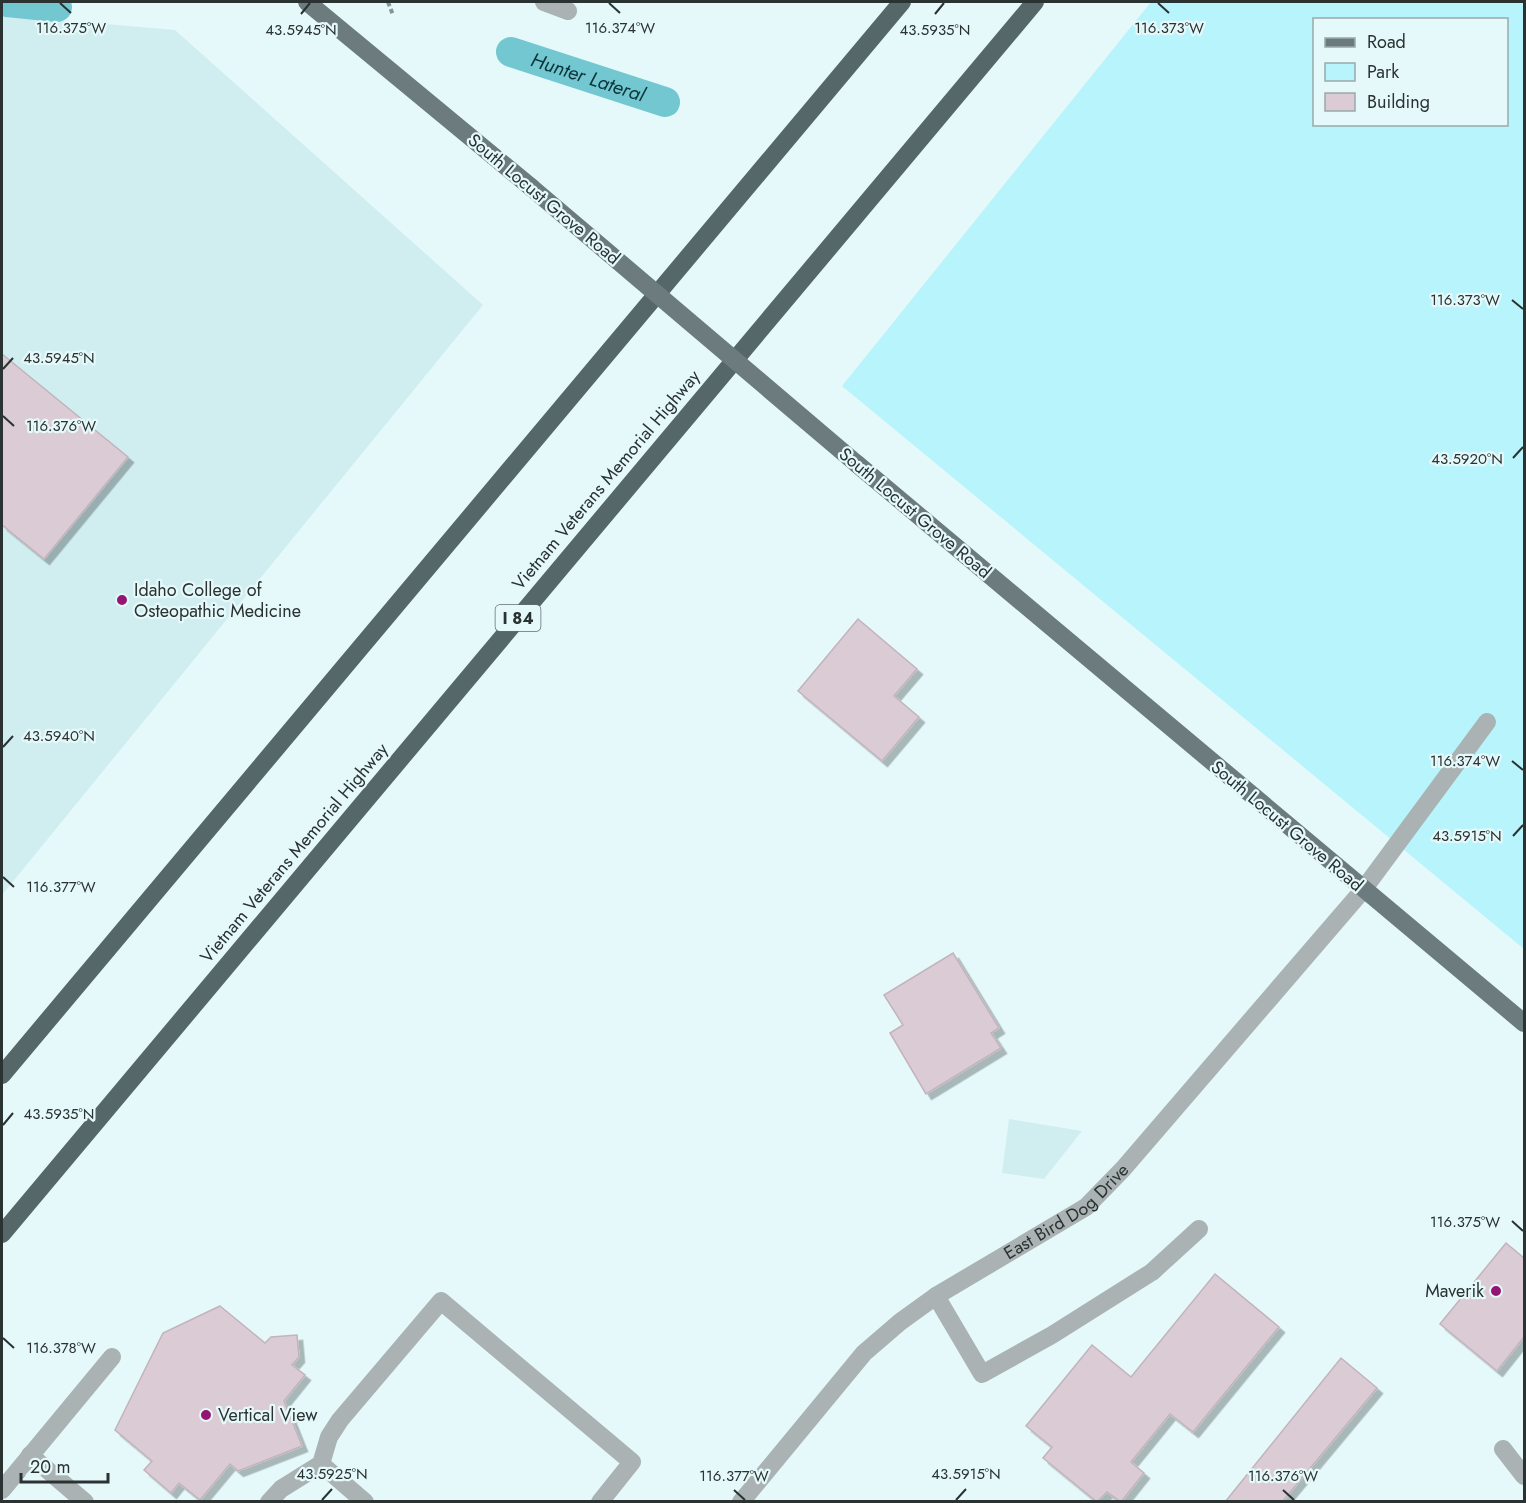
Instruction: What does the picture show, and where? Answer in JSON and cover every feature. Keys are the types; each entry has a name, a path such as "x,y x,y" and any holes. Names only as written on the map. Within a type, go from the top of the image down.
{"highway":[{"path":"2,1075 902,2"},
{"name":"Vietnam Veterans Memorial Highway","path":"2,1234 1035,2"}],"main road":[{"name":"South Locust Grove Road","path":"307,2 532,188 1363,890 1524,1023"}],"street":[{"path":"544,2 568,11"},
{"name":"East Bird Dog Drive","path":"741,1502 864,1353 900,1322 936,1296 1086,1207 1123,1169 1363,890 1487,723"},
{"path":"936,1296 982,1374 1052,1335 1152,1272 1199,1229"},
{"path":"269,1502 281,1489 321,1464 329,1437 340,1420 441,1301 632,1462 600,1502"},
{"path":"2,1490 112,1357"},
{"path":"1503,1449 1524,1476"},
{"path":"30,1455 85,1502"},
{"path":"321,1464 365,1502"}],"path":[{"path":"388,2 393,15"}],"shaded area":[{"name":"Idaho College of Osteopathic Medicine","path":"2,15 175,30 483,305 2,895"},
{"path":"1009,1119 1082,1131 1044,1179 1002,1173"}],"green space":[{"path":"1151,2 1524,2 1524,949 842,386"}],"building":[{"path":"2,354 128,457 44,559 2,525"},
{"path":"858,619 917,669 894,696 919,717 882,761 798,691"},
{"path":"953,953 999,1028 991,1033 1001,1048 926,1094 890,1033 903,1025 884,995"},
{"name":"Maverik","path":"1506,1243 1524,1258 1524,1337 1497,1371 1440,1324"},
{"path":"1215,1274 1279,1327 1193,1432 1170,1414 1131,1462 1144,1473 1121,1502 1107,1492 1097,1502 1043,1458 1052,1447 1026,1426 1092,1345 1131,1377"},
{"name":"Vertical View","path":"220,1306 265,1343 271,1337 297,1335 299,1357 292,1365 305,1375 284,1401 302,1446 238,1471 230,1464 200,1500 179,1483 171,1493 144,1470 152,1461 115,1430 163,1333"},
{"path":"1341,1358 1377,1388 1282,1502 1225,1502"}],"waterway":[{"name":"Hunter Lateral","path":"7,2 57,7"},
{"name":"Hunter Lateral","path":"511,52 665,102"}],"place":[{"name":"Idaho College of Osteopathic Medicine","path":"122,600"},
{"name":"Maverik","path":"1496,1291"},
{"name":"Vertical View","path":"206,1415"}]}
